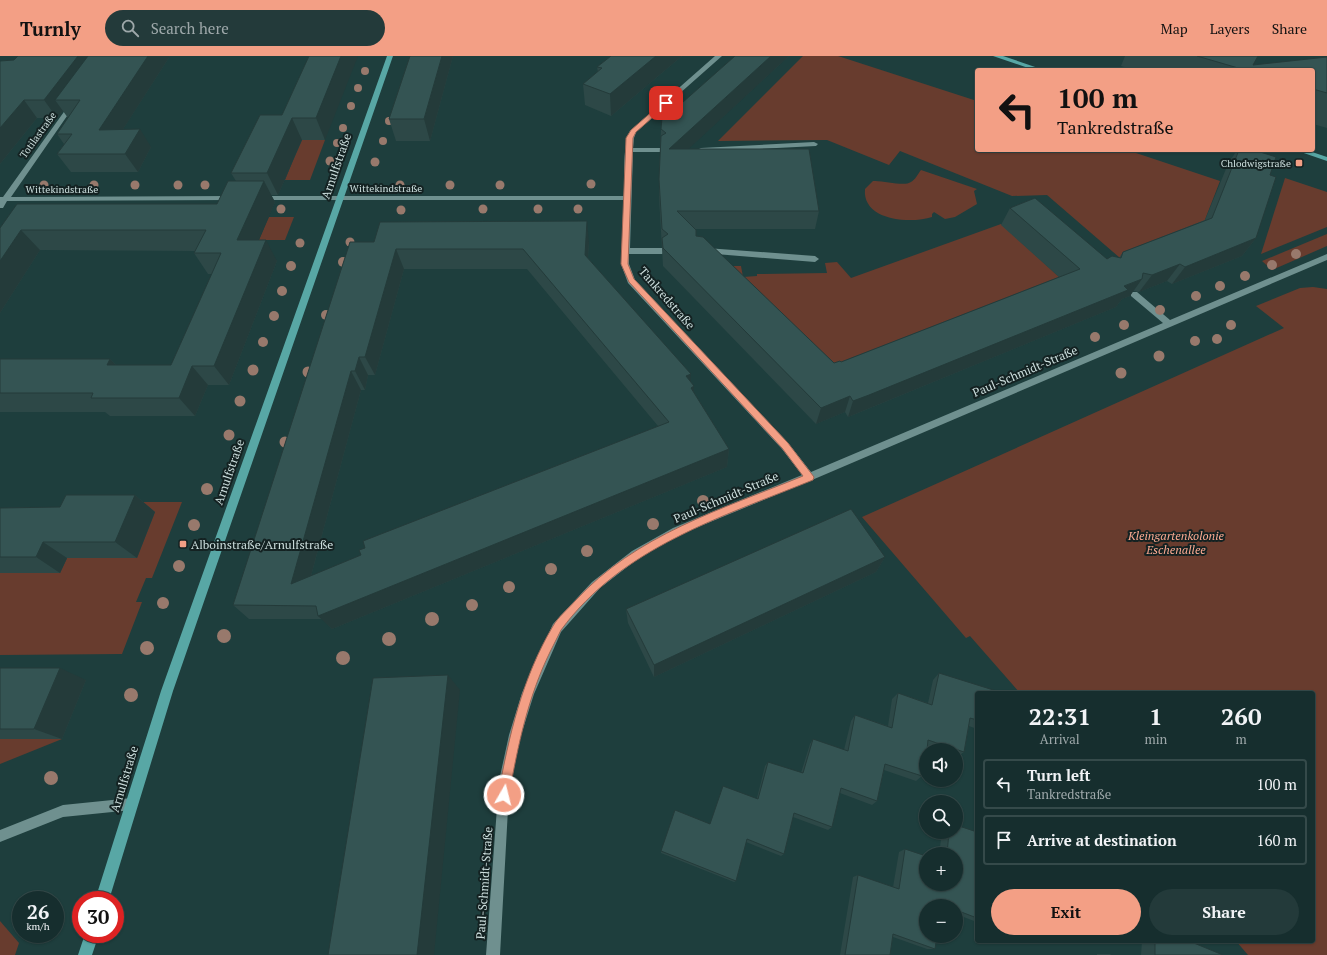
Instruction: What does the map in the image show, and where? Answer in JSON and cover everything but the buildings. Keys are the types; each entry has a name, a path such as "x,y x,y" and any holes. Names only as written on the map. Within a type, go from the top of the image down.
{"main road":[{"name":"Arnulfstraße","path":"105,891 167,691 390,56"},
{"path":"996,56 1035,68"},
{"path":"1305,152 1327,159"},
{"path":"85,955 89,943"}],"street":[{"name":"Tankredstraße","path":"719,56 634,131 630,138 625,264 632,281 785,446 810,477"},
{"name":"Totilastraße","path":"0,206 3,199 79,96"},
{"path":"695,150 814,144"},
{"path":"629,150 661,150"},
{"name":"Wittekindstraße","path":"3,199 627,198"},
{"path":"699,250 815,259"},
{"path":"625,251 662,251"},
{"name":"Paul-Schmidt-Straße","path":"493,955 505,780 515,736 528,693 557,628 596,585 636,554 677,531 810,477 1327,257"},
{"path":"1134,294 1169,324"},
{"path":"0,836 63,811 132,804"}],"green space":[{"path":"803,56 838,56 975,100 975,152 1133,152 1220,181 1199,235 1127,264 1047,195 1012,196 900,151 889,165 827,140 718,141"},
{"path":"301,140 325,140 310,180 285,180"},
{"path":"921,170 977,189 974,191 977,204 955,217 945,219 934,212 932,217 901,220 879,214 871,208 866,200 865,189 873,181 904,184 914,180"},
{"path":"1285,178 1327,192 1327,227 1261,254"},
{"path":"269,217 294,217 285,240 259,240"},
{"path":"1001,224 1069,286 836,378 722,266 741,266 743,277 757,276 757,274 827,273 825,263 837,262 851,278"},
{"path":"1327,234 1327,246 1272,270 1262,261"},
{"name":"Kleingartenkolonie Eschenallee","path":"1313,287 1327,289 1327,955 1248,955 1238,943 1315,943 1315,691 1018,691 970,636 966,638 862,517 1284,328 1256,306 1300,288"},
{"path":"135,502 182,502 152,578 146,578 136,602 142,602 122,654 0,655 0,573 60,573 67,558 137,558"},
{"path":"0,739 62,739 0,764"},
{"path":"0,921 12,935 12,943 19,943 15,955 0,955"}],"place":[{"name":"Chlodwigstraße","path":"1299,163"},
{"name":"Alboinstraße/Arnulfstraße","path":"183,544"}],"route":[{"path":"504,795 505,780 515,736 528,693 542,658 557,628 596,585 636,554 677,531 810,477 785,446 632,281 627,273 625,264 630,138 634,131 666,103"}]}
